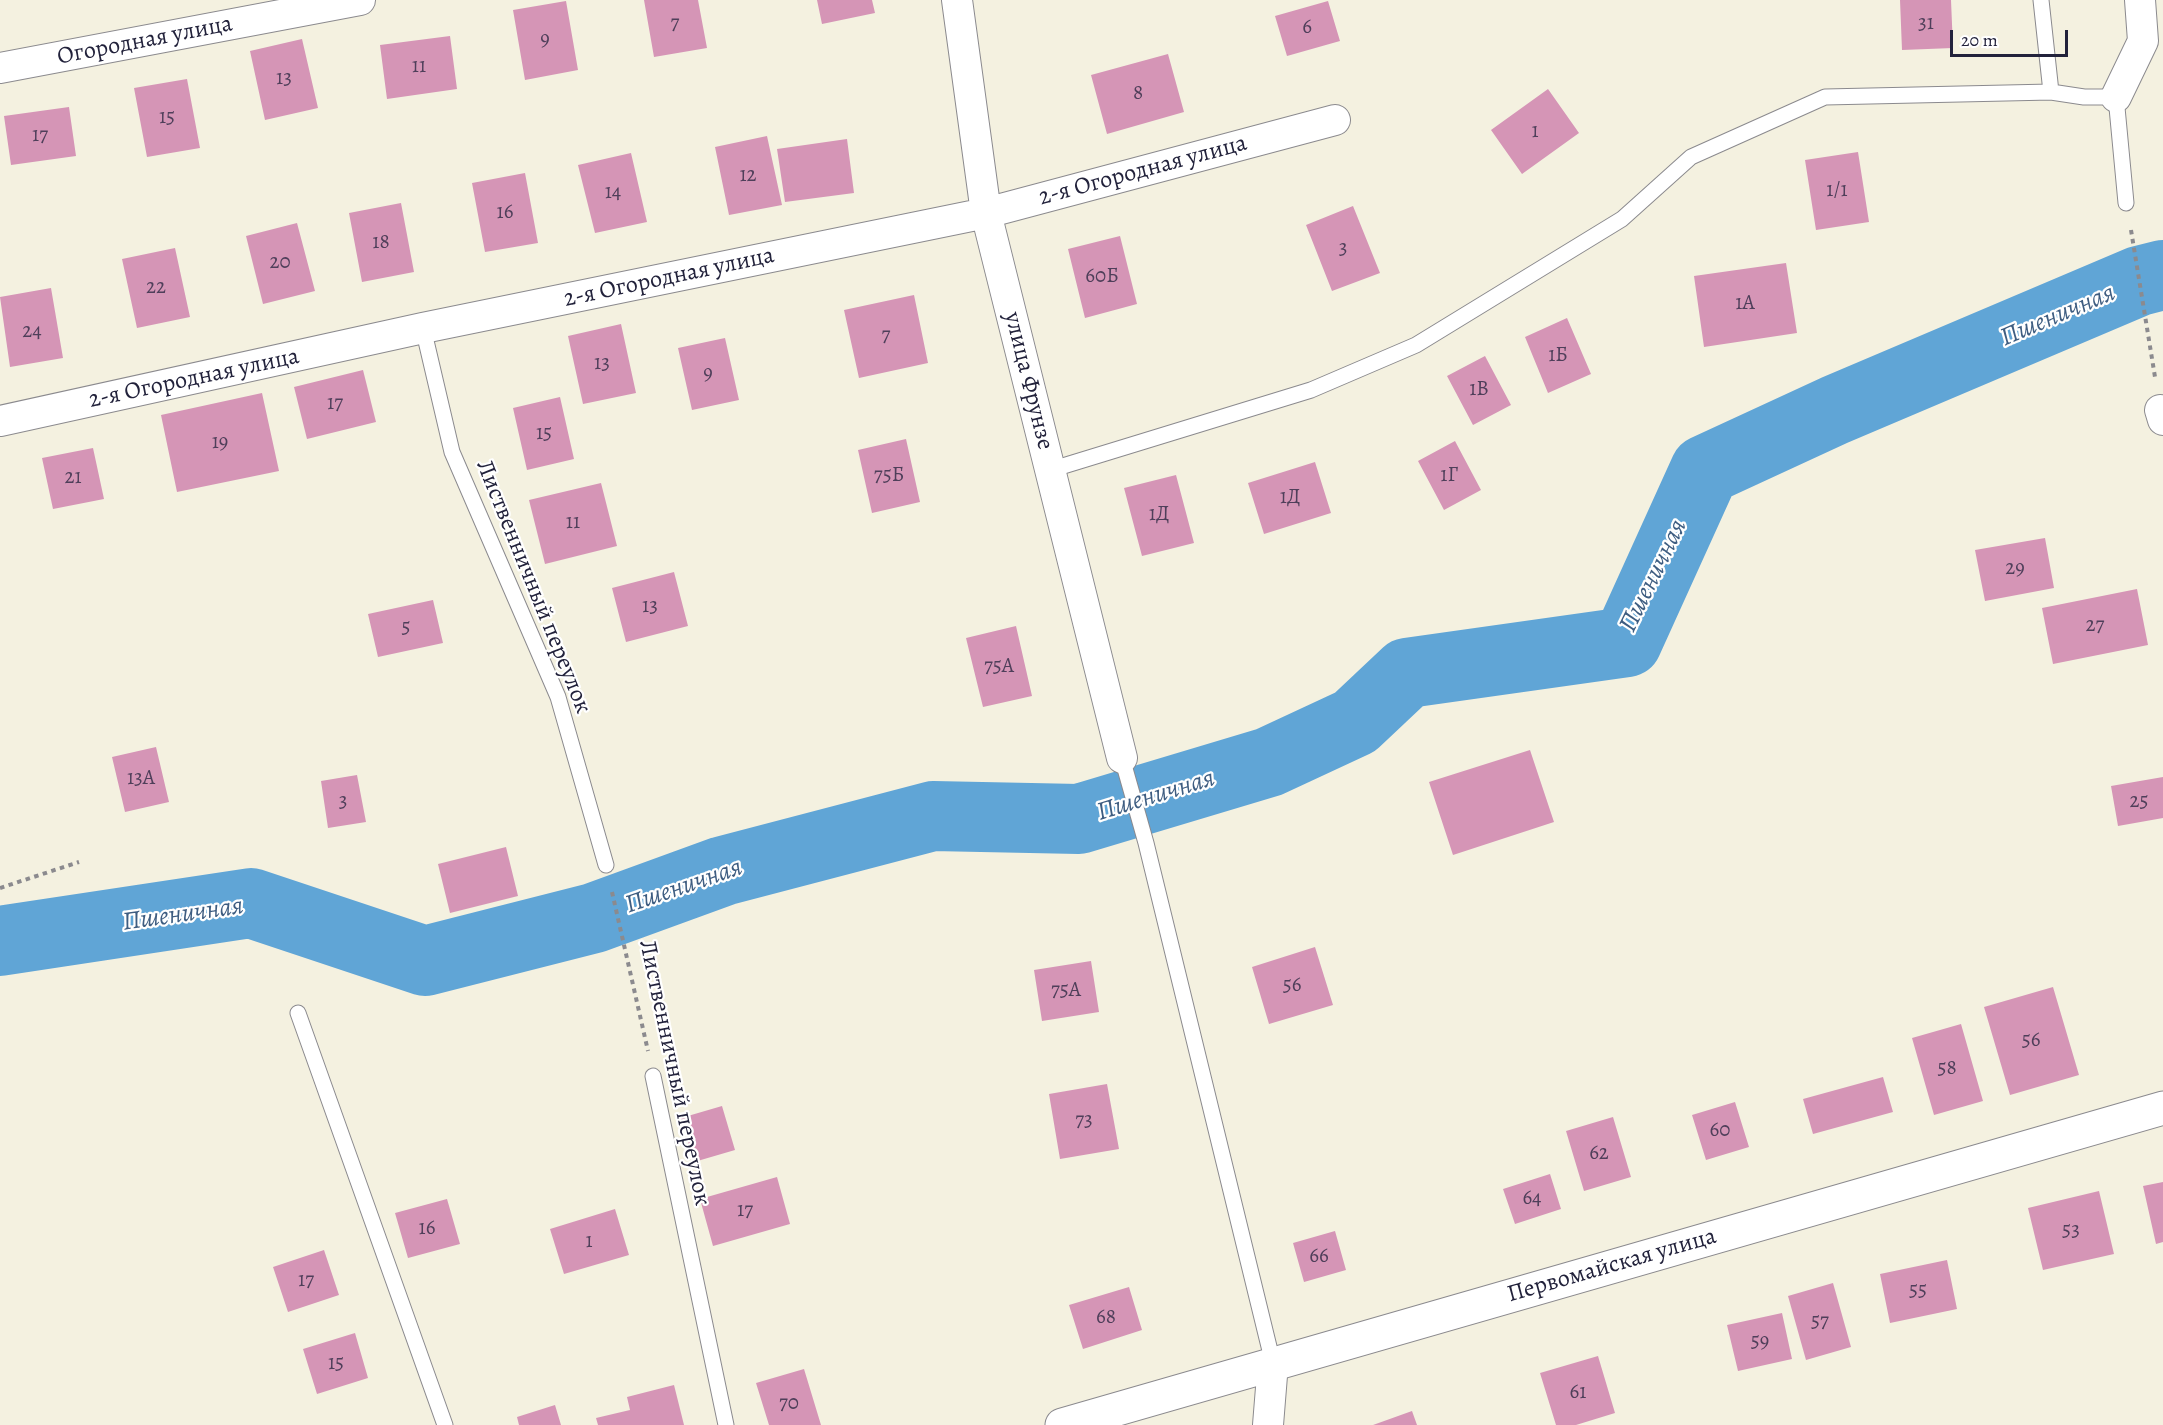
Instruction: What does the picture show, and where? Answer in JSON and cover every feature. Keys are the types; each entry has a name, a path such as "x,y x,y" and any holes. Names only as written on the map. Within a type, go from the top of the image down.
{"street":[{"name":"Огородная улица","path":"0,68 360,0"},
{"name":"улица Фрунзе","path":"957,0 986,213 1122,758"},
{"path":"2116,96 2143,41 2140,0"},
{"name":"2-я Огородная улица","path":"0,421 423,328 986,213 1335,120"},
{"name":"Первомайская улица","path":"1062,1425 2163,1108"},
{"path":"1268,1425 1273,1363"}],"lane":[{"path":"2041,0 2051,92"},
{"path":"1050,470 1311,390 1416,345 1622,219 1691,157 1825,97 2051,92 2084,97 2116,96 2126,203"},
{"name":"Лиственничный переулок","path":"423,328 452,452 558,697 606,865"},
{"path":"1122,758 1146,843 1273,1363"},
{"path":"298,1013 445,1425"},
{"name":"Лиственничный переулок","path":"653,1076 726,1425"}],"path":[{"path":"2126,203 2162,415"},
{"path":"0,888 79,862"},
{"name":"Лиственничный переулок","path":"606,865 653,1076"}],"building":[{"path":"644,0 698,0 707,48 654,57"},
{"path":"817,0 872,0 875,13 822,24"},
{"path":"1900,0 1951,0 1953,48 1902,50"},
{"path":"566,1 578,70 525,80 513,10"},
{"path":"1328,1 1340,41 1287,56 1275,16"},
{"path":"450,36 457,89 387,99 380,45"},
{"path":"302,39 318,108 265,120 250,51"},
{"path":"1168,54 1184,112 1107,134 1091,75"},
{"path":"187,79 200,148 147,157 134,88"},
{"path":"1548,89 1579,133 1522,174 1491,130"},
{"path":"69,107 76,156 11,165 4,116"},
{"path":"767,136 782,205 729,215 715,147"},
{"path":"847,139 854,193 785,202 777,149"},
{"path":"1858,152 1869,222 1816,230 1805,160"},
{"path":"631,153 647,222 595,233 578,165"},
{"path":"525,173 538,243 485,252 472,183"},
{"path":"401,203 414,272 362,282 349,213"},
{"path":"1353,206 1380,273 1332,291 1306,225"},
{"path":"297,223 315,291 263,304 246,236"},
{"path":"1120,236 1137,304 1085,318 1068,249"},
{"path":"175,248 190,317 137,328 122,259"},
{"path":"1786,263 1797,333 1704,347 1694,276"},
{"path":"51,288 63,358 10,367 0,297"},
{"path":"914,295 928,363 859,378 844,310"},
{"path":"1567,318 1591,374 1548,393 1525,337"},
{"path":"621,324 636,393 583,404 568,336"},
{"path":"725,338 739,400 692,410 678,348"},
{"path":"1485,356 1511,405 1473,425 1447,376"},
{"path":"363,370 376,422 307,439 294,387"},
{"path":"262,393 279,471 177,492 161,415"},
{"path":"560,397 574,459 527,470 513,408"},
{"path":"906,439 920,502 872,513 858,450"},
{"path":"1455,441 1481,490 1444,510 1418,461"},
{"path":"93,448 104,499 53,509 42,458"},
{"path":"1315,462 1331,513 1264,534 1248,483"},
{"path":"1176,475 1194,543 1142,556 1124,488"},
{"path":"601,483 617,546 545,564 529,500"},
{"path":"2045,538 2054,588 1985,601 1975,550"},
{"path":"674,572 688,626 626,642 612,588"},
{"path":"2137,589 2148,645 2053,664 2042,608"},
{"path":"433,600 443,643 378,657 368,614"},
{"path":"1016,626 1032,696 983,707 966,638"},
{"path":"156,747 169,802 125,812 112,757"},
{"path":"1530,750 1554,822 1453,855 1429,782"},
{"path":"357,775 366,822 328,828 321,781"},
{"path":"2163,777 2163,818 2118,826 2111,786"},
{"path":"506,847 518,896 450,913 438,864"},
{"path":"1315,947 1333,1005 1269,1024 1252,967"},
{"path":"1091,961 1099,1012 1042,1021 1034,970"},
{"path":"2053,987 2079,1075 2010,1095 1984,1007"},
{"path":"1961,1024 1983,1101 1934,1115 1912,1038"},
{"path":"1883,1077 1893,1112 1813,1134 1803,1099"},
{"path":"1107,1084 1119,1149 1060,1159 1049,1094"},
{"path":"1735,1102 1749,1147 1706,1160 1692,1115"},
{"path":"722,1106 735,1150 694,1162 681,1118"},
{"path":"1613,1117 1631,1177 1584,1191 1566,1131"},
{"path":"1550,1174 1561,1209 1515,1224 1503,1189"},
{"path":"777,1177 790,1224 713,1246 700,1199"},
{"path":"2163,1182 2163,1242 2156,1244 2143,1186"},
{"path":"2099,1191 2114,1254 2043,1270 2028,1208"},
{"path":"447,1199 460,1244 408,1258 395,1213"},
{"path":"615,1209 629,1255 564,1274 550,1229"},
{"path":"1335,1231 1346,1270 1304,1282 1293,1243"},
{"path":"324,1250 339,1295 288,1312 273,1267"},
{"path":"1947,1260 1957,1309 1890,1323 1880,1274"},
{"path":"1833,1283 1851,1347 1806,1360 1788,1296"},
{"path":"1129,1287 1142,1330 1083,1349 1069,1305"},
{"path":"1782,1313 1792,1359 1738,1371 1727,1325"},
{"path":"355,1333 368,1378 317,1394 303,1349"},
{"path":"1598,1356 1615,1413 1576,1425 1556,1425 1540,1373"},
{"path":"804,1369 821,1425 769,1425 756,1383"},
{"path":"674,1385 684,1425 598,1425 596,1418 630,1410 627,1397"},
{"path":"555,1405 561,1425 519,1425 517,1417"},
{"path":"1412,1411 1417,1425 1373,1425"}],"waterway":[{"name":"Пшеничная","path":"0,941 251,903 425,961 594,918 723,871 933,816 1079,819 1269,762 1355,722 1407,673 1627,642 1705,470 1835,410 2139,281 2163,275"}]}
